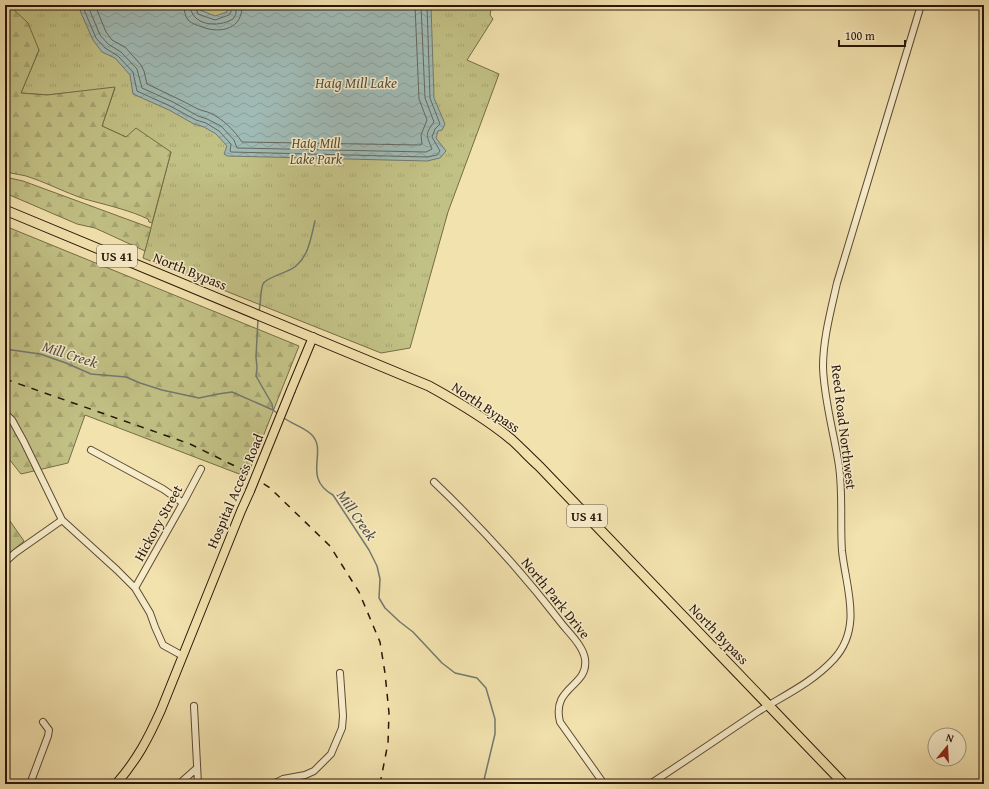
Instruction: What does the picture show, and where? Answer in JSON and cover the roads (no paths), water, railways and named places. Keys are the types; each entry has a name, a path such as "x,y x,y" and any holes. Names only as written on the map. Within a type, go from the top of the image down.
{"highway":[{"name":"North Bypass","path":"5,210 429,386 462,405 512,441 539,466 844,784"}],"main road":[{"name":"Hospital Access Road","path":"116,784 130,768 148,740 183,656 240,510 250,491 290,390 313,337"}],"street":[{"name":"Reed Road Northwest","path":"650,784 810,679 834,659 846,638 851,617 850,601 842,549 839,467 824,387 824,349 837,283 921,5"},
{"path":"5,413 12,420 24,442 62,520 135,588 150,613 163,645 183,656"},
{"path":"91,450 163,489 183,503"},
{"name":"Hickory Street","path":"135,588 201,469"},
{"name":"North Park Drive","path":"434,482 463,510 514,565 546,602 582,650 585,662 584,669 578,680 561,698 558,711 560,722 604,784"},
{"path":"5,562 15,553 62,520"},
{"path":"273,784 283,778 305,775 314,771 330,754 342,728 343,716 340,673"},
{"path":"194,706 198,784"},
{"path":"30,784 48,736 49,730 43,722"},
{"path":"179,784 197,768"}],"water":[{"name":"Haig Mill Lake","path":"79,5 198,5 200,10 215,16 227,12 227,5 431,5 434,98 445,124 442,130 438,131 436,138 446,151 440,158 427,161 227,156 224,154 227,146 216,134 169,110 133,94 130,75 115,58 102,52 93,40"}],"waterway":[{"path":"259,311 263,284 268,279 296,266 300,262 307,251 315,221"},
{"path":"258,319 256,376 272,404 273,410"},
{"name":"Mill Creek","path":"5,349 40,354 91,374 126,377 162,390 199,398 232,392 277,413"},
{"name":"Mill Creek","path":"284,418 311,434 316,441 318,448 317,472 319,480 324,488 333,495 369,550 377,566 380,579 379,598 385,608 413,632 442,663 455,673 477,678 486,688 495,719 495,734 483,784"}],"railway":[{"path":"5,379 190,444 243,470 270,488 330,546 359,592 380,642 389,713 388,743 380,784"}],"park label":[{"name":"Haig Mill Lake Park","path":"316,152"}]}
